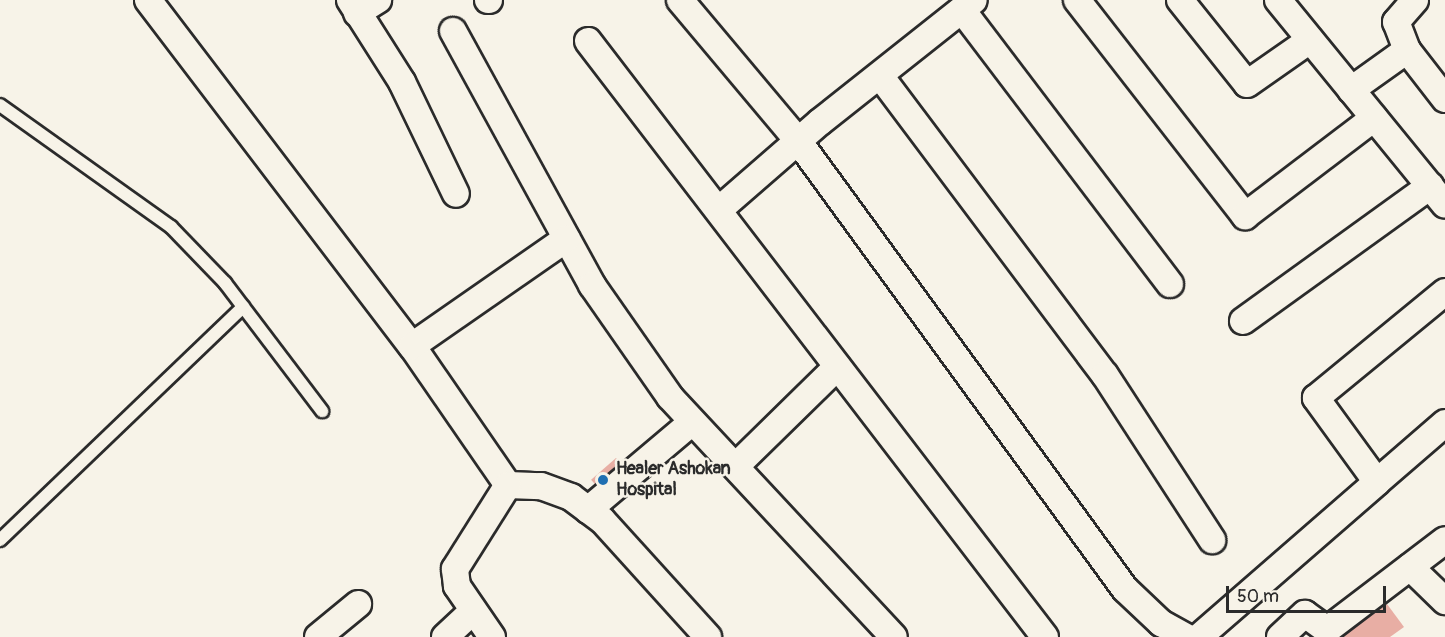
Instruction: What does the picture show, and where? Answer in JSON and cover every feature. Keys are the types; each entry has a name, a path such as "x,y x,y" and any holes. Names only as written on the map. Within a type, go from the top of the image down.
{"street":[{"path":"148,0 412,346 508,485"},
{"path":"680,0 799,142 1155,630 1186,637"},
{"path":"1077,0 1245,216 1374,118"},
{"path":"1180,0 1247,84 1310,40"},
{"path":"1243,321 1437,196 1278,0"},
{"path":"1415,0 1396,22 1407,51 1445,99"},
{"path":"362,4 456,194"},
{"path":"721,208 824,118 881,77 968,5 1170,284"},
{"path":"453,31 592,285 691,423 738,464 894,637"},
{"path":"588,41 721,208 837,366 1045,637"},
{"path":"1351,90 1407,51"},
{"path":"881,77 1106,375 1212,540"},
{"path":"412,346 566,239"},
{"path":"1377,482 1316,398 1445,292"},
{"path":"738,464 837,366"},
{"path":"588,510 691,423"},
{"path":"1199,637 1445,423"},
{"path":"508,485 541,486 588,510 696,633"},
{"path":"492,637 472,612 458,586 455,569 508,485"},
{"path":"1280,637 1305,614 1327,630 1445,540"},
{"path":"1410,567 1445,601"},
{"path":"318,637 358,604"},
{"path":"445,637 472,612"}],"lane":[{"path":"0,105 171,227 243,307 322,411"},
{"path":"0,540 243,307"}],"building":[{"path":"616,458 629,473 604,495 591,480"},
{"path":"1387,604 1404,627 1390,637 1339,637"}],"place":[{"name":"Healer Ashokan Hospital","path":"603,480"}]}
